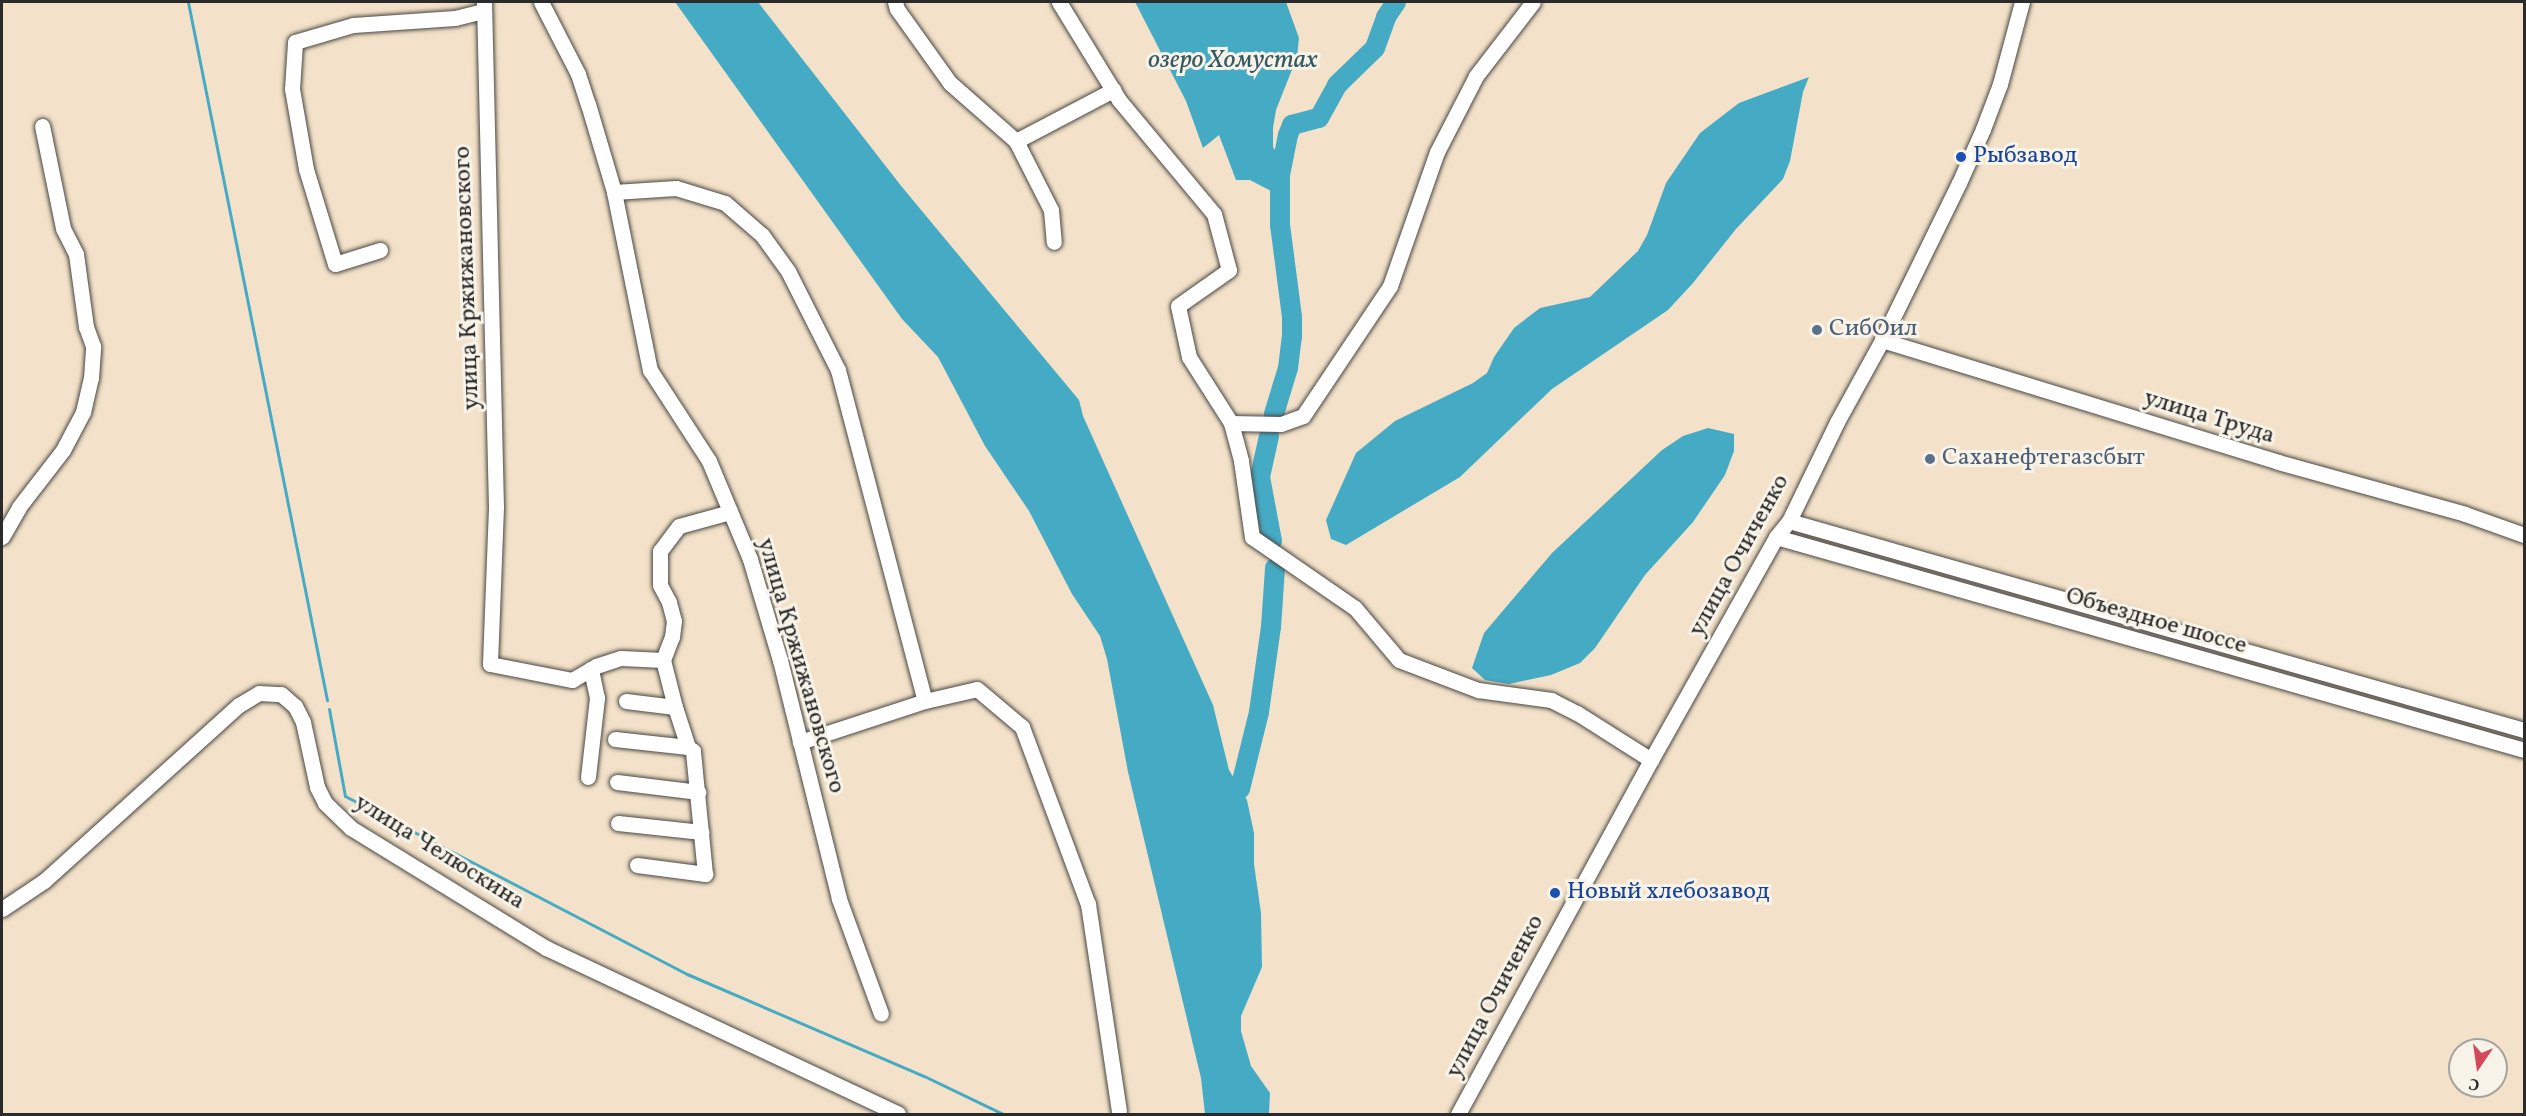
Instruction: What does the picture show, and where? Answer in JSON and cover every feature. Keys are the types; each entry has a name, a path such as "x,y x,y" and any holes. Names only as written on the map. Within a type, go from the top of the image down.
{"street":[{"name":"улица Кржижановского","path":"541,2 578,74 614,192 651,370 709,461 754,570 839,899 881,1014"},
{"path":"895,2 897,9 950,83 1016,141 1052,210 1054,242"},
{"path":"1059,2 1113,90 1214,214 1229,270 1178,306 1189,357 1231,423 1241,461 1252,537 1355,608 1399,660 1478,690 1551,700 1577,713 1651,760"},
{"path":"1231,423 1281,424 1303,416 1390,286 1437,152 1476,76 1533,2"},
{"name":"улица Очиченко","path":"1458,1114 1651,760 1776,537 1789,520 1837,422 1882,340 1983,129 2000,84 2022,2"},
{"name":"улица Кржижановского","path":"484,6 496,507 490,664 572,680 591,669"},
{"path":"380,250 334,264 306,169 292,89 295,42 353,25 455,18 484,6"},
{"path":"1016,141 1113,90"},
{"path":"2,537 19,507 63,450 83,412 91,378 93,346 86,327 76,254 63,228 42,126"},
{"path":"614,192 676,188 725,203 762,235 788,271 838,370 925,701"},
{"name":"улица Труда","path":"1882,340 2278,462 2465,514 2524,535"},
{"path":"688,747 663,660 672,637 674,621 660,585 660,551 680,526 730,512"},
{"name":"Объездное шоссе","path":"1789,520 2524,730"},
{"name":"Объездное шоссе","path":"1776,537 2524,750"},
{"path":"588,777 597,698 591,669 621,658 663,660"},
{"path":"800,742 925,701 977,689 1022,727 1088,904 1119,1111"},
{"name":"улица Челюскина","path":"2,909 44,881 239,705 259,693 281,694 295,706 303,722 317,787 325,803 351,828 546,948 898,1114"},
{"path":"626,701 675,707"},
{"path":"615,739 688,747 693,751 705,874 637,865"},
{"path":"617,782 698,792"},
{"path":"618,823 702,832"}],"water":[{"path":"675,2 758,2 902,187 1079,400 1083,416 1213,705 1229,770 1247,800 1254,833 1254,864 1261,913 1262,967 1241,1016 1241,1031 1251,1066 1270,1093 1269,1114 1205,1114 1201,1078 1128,772 1107,659 1100,636 1072,594 1029,511 985,446 938,357 902,319"},
{"name":"озеро Хомустах","path":"1135,2 1286,2 1299,38 1297,57 1276,110 1273,128 1273,147 1283,163 1287,178 1279,195 1250,180 1236,180 1219,135 1203,148 1186,101"},
{"path":"1809,77 1803,92 1790,161 1783,179 1736,229 1668,310 1552,389 1460,477 1346,545 1331,539 1326,520 1356,453 1395,421 1473,383 1487,373 1494,357 1514,328 1540,308 1590,297 1638,251 1647,235 1666,183 1700,133 1739,103"},
{"path":"1708,428 1734,434 1734,451 1725,475 1693,522 1645,575 1595,648 1580,663 1551,675 1509,684 1485,680 1472,668 1484,633 1552,553 1662,450 1683,436"}],"waterway":[{"path":"188,2 327,700"},
{"path":"1274,414 1288,368 1292,337 1292,317 1280,225 1280,175 1288,135 1292,125 1319,118 1337,85 1375,48 1386,17 1396,2"},
{"path":"1269,436 1260,477 1272,541"},
{"path":"1240,789 1259,712 1271,627 1275,568"},
{"path":"329,709 345,796 687,974 924,1076 1003,1114"}],"place":[{"name":"Рыбзавод","path":"1961,157"},
{"name":"СибОил","path":"1817,330"},
{"name":"Саханефтегазсбыт","path":"1930,459"},
{"name":"Новый хлебозавод","path":"1555,893"}]}
